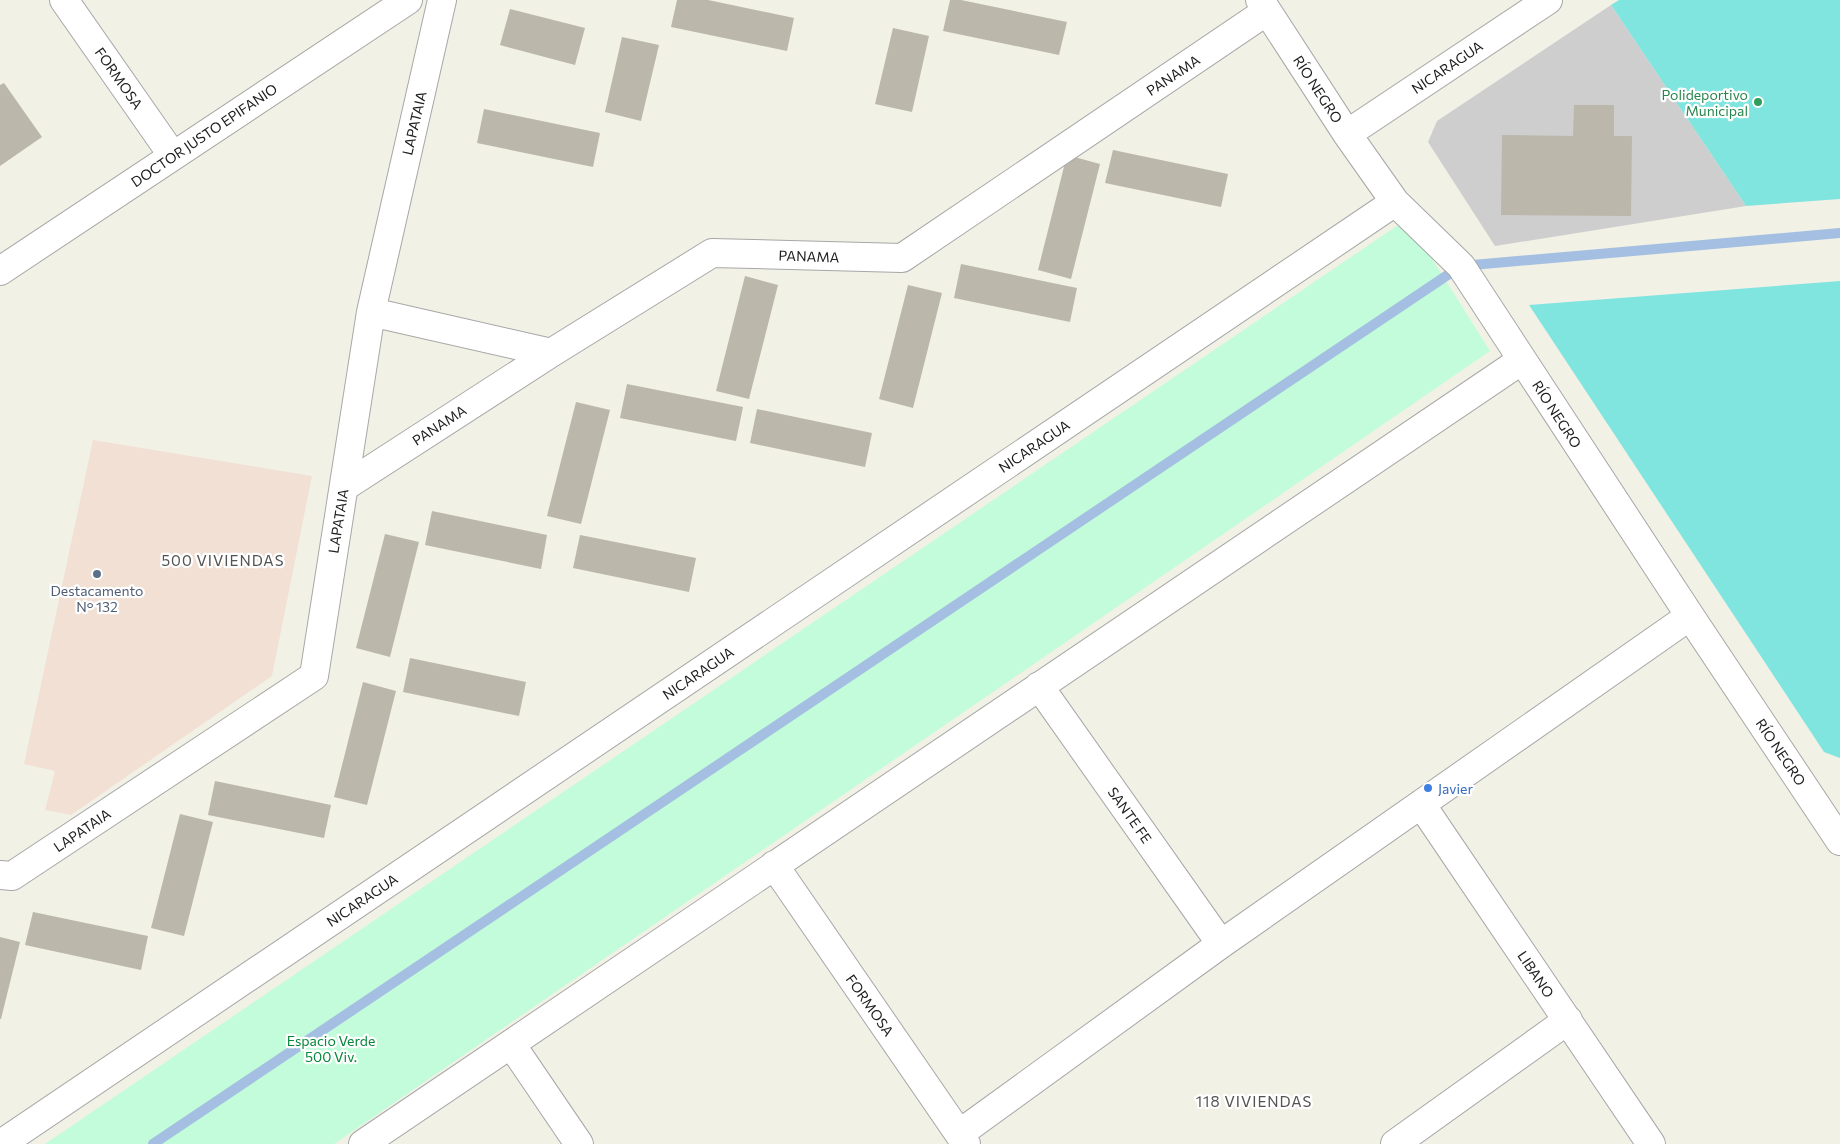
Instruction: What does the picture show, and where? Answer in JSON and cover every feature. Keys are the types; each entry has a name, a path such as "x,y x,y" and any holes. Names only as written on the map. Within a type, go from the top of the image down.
{"street":[{"name":"FORMOSA","path":"64,0 173,156"},
{"name":"DOCTOR JUSTO EPIFANIO","path":"0,271 408,0"},
{"name":"LAPATAIA","path":"0,875 12,876 314,676 371,312 442,0"},
{"name":"NICARAGUA","path":"1347,134 1548,0"},
{"name":"RÍO NEGRO","path":"1263,5 1347,134 1395,202 1460,266 1690,616 1838,834"},
{"name":"PANAMA","path":"344,487 551,353 712,252 902,258 1263,5"},
{"name":"NICARAGUA","path":"1,1144 1395,202"},
{"path":"371,312 551,353"},
{"path":"363,1144 1522,360"},
{"path":"962,1139 1221,944 1690,616"},
{"name":"SANTE FE","path":"1039,686 1221,944"},
{"name":"LIBANO","path":"1421,804 1651,1144"},
{"name":"FORMOSA","path":"774,865 962,1139"},
{"path":"1395,1144 1568,1020"},
{"path":"511,1044 578,1144"}],"shaded area":[{"name":"Polideportivo Municipal","path":"1619,0 1840,0 1840,199 1746,206 1611,5"},
{"path":"1611,5 1746,206 1495,246 1428,142 1437,121"},
{"path":"1840,281 1840,758 1824,752 1529,305"},
{"path":"93,440 312,476 272,676 71,815 45,810 55,771 24,764"}],"green space":[{"name":"Espacio Verde 500 Viv.","path":"1407,219 1490,351 334,1144 45,1144"}],"building":[{"path":"677,0 708,0 794,18 787,51 671,27"},
{"path":"950,0 961,0 1067,22 1059,55 943,31"},
{"path":"510,9 585,28 575,65 500,45"},
{"path":"893,28 929,36 912,112 875,104"},
{"path":"622,37 659,45 641,121 605,112"},
{"path":"4,83 42,137 0,166 0,85"},
{"path":"1574,105 1614,105 1614,136 1632,136 1631,216 1501,215 1502,135 1573,136"},
{"path":"484,109 600,133 593,167 477,143"},
{"path":"1113,150 1228,174 1221,207 1105,183"},
{"path":"1067,155 1100,164 1071,279 1038,270"},
{"path":"961,264 1077,288 1070,322 954,298"},
{"path":"745,276 778,285 749,399 716,391"},
{"path":"908,285 942,293 913,408 879,399"},
{"path":"627,384 743,407 736,441 620,418"},
{"path":"576,402 610,410 581,524 547,516"},
{"path":"757,409 872,433 865,467 750,443"},
{"path":"432,511 547,535 541,569 425,545"},
{"path":"385,534 419,542 390,657 356,648"},
{"path":"580,535 696,558 689,592 573,568"},
{"path":"410,658 526,682 519,716 403,692"},
{"path":"363,682 396,691 367,805 334,797"},
{"path":"215,781 331,805 324,838 208,815"},
{"path":"180,814 213,822 184,936 151,928"},
{"path":"33,912 148,936 141,970 25,945"},
{"path":"0,937 20,942 1,1019 0,1019"}],"waterway":[{"path":"153,1144 1461,266 1840,233"}],"place":[{"name":"Polideportivo Municipal","path":"1758,102"},
{"name":"Destacamento N° 132","path":"97,574"},
{"name":"Javier","path":"1428,788"}],"district":[{"name":"500 VIVIENDAS","path":"223,560"},
{"name":"118 VIVIENDAS","path":"1254,1101"}]}
